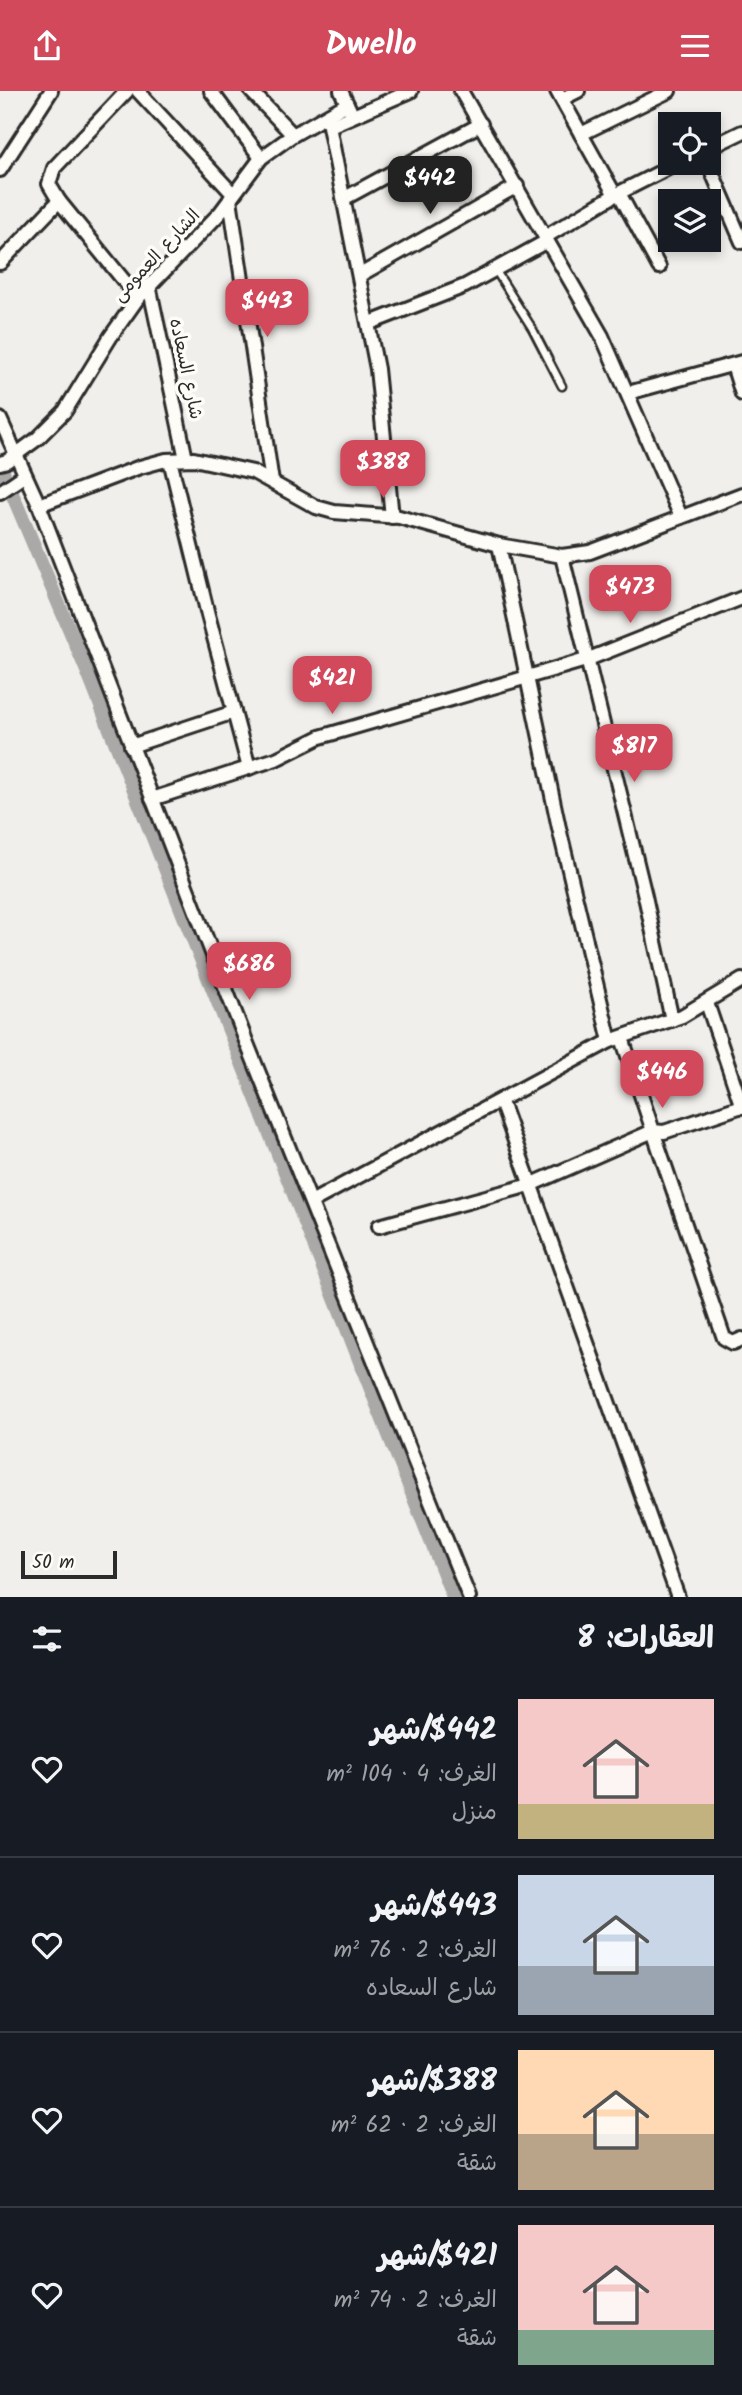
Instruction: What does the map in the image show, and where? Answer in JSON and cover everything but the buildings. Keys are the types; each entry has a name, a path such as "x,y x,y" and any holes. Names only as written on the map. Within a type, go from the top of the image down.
{"street":[{"path":"0,170 51,91"},
{"path":"127,91 54,168 49,184 59,201 138,298"},
{"path":"138,91 232,197 272,482"},
{"path":"211,91 261,158"},
{"path":"251,91 293,135"},
{"path":"341,91 350,110"},
{"name":"الشارع العمومى","path":"0,463 16,454 65,411 138,298 209,226 261,158 293,135 350,110 411,91"},
{"path":"461,91 602,337 681,516"},
{"path":"578,91 559,95 659,267"},
{"path":"581,134 669,91"},
{"path":"329,121 370,323 392,517"},
{"path":"345,198 481,124"},
{"path":"721,142 742,132"},
{"path":"370,323 496,271 617,194 658,173"},
{"path":"713,175 742,242"},
{"path":"360,275 517,185"},
{"path":"0,263 59,201"},
{"name":"شارع السعاده","path":"149,285 186,459"},
{"path":"628,393 737,364 742,394"},
{"path":"0,419 39,505 152,800 469,1597"},
{"path":"39,505 103,480 170,460 186,459 240,468 272,482 316,507 334,512 392,517 499,545 562,557 590,552 742,494"},
{"path":"170,460 250,768"},
{"path":"0,492 26,475"},
{"path":"499,545 527,676 616,1040 653,1131 723,1338 733,1343 742,1339"},
{"path":"562,557 645,896 672,1020"},
{"path":"152,800 250,768 320,737 586,660 742,598"},
{"path":"131,746 234,712"},
{"path":"311,1202 616,1040 672,1020 707,1003 742,980"},
{"path":"379,1226 530,1185 653,1131 664,1132 742,1106 707,1003"},
{"path":"501,1102 678,1597"}],"lane":[{"path":"496,271 532,328 562,386"}],"waterway":[{"path":"0,465 87,671 453,1597"}]}
